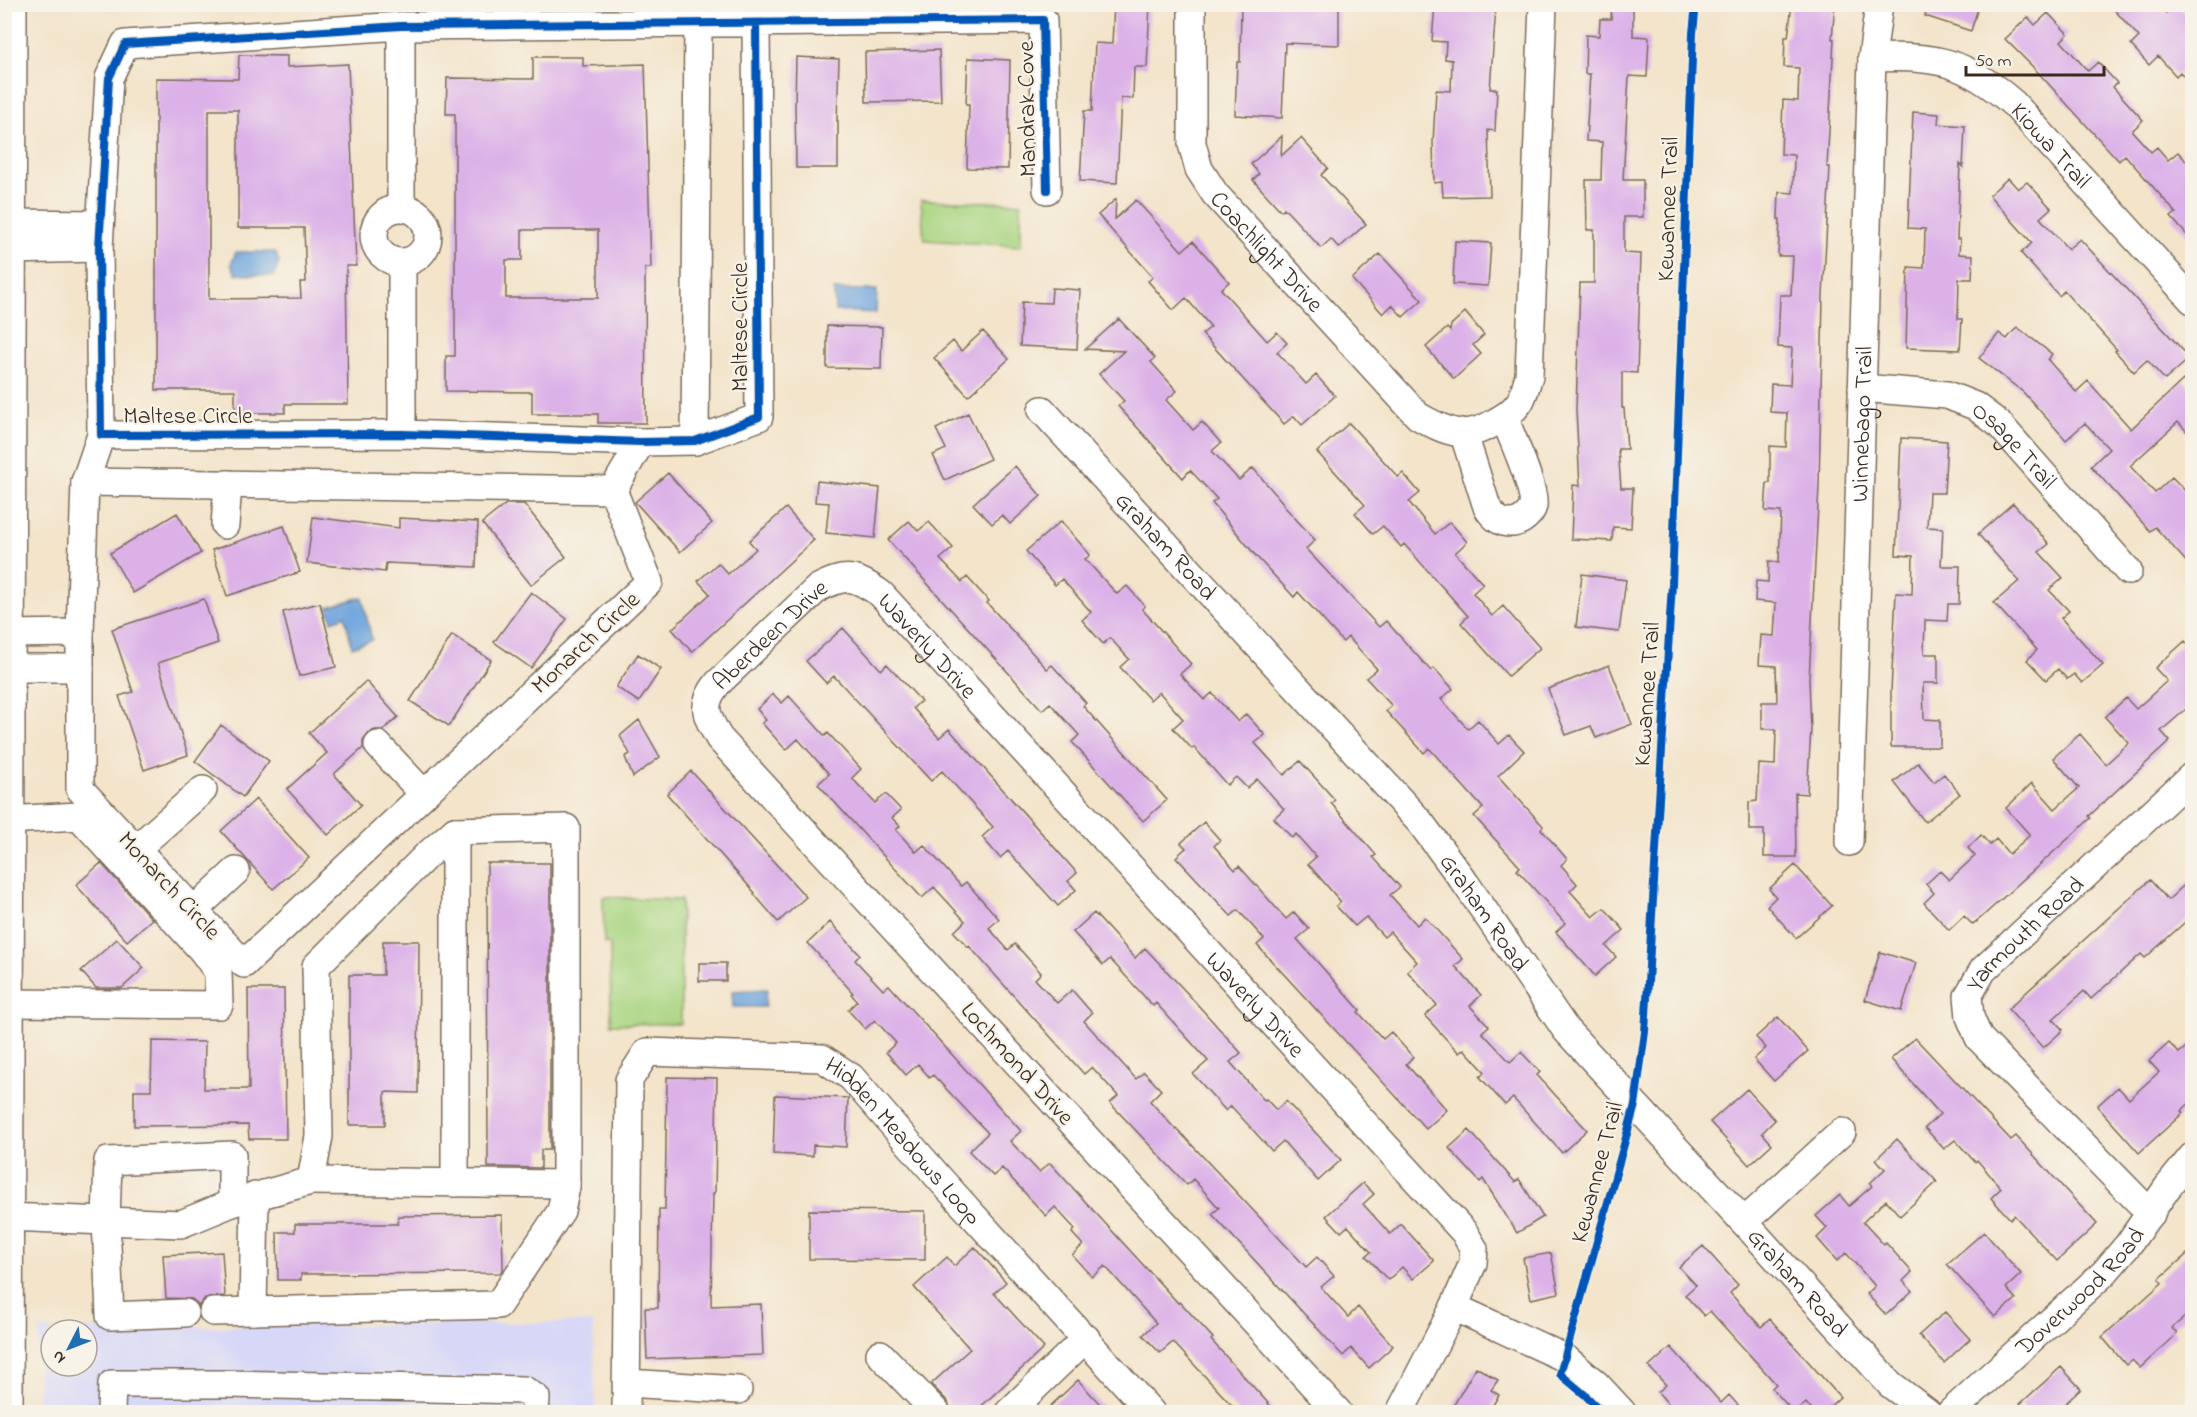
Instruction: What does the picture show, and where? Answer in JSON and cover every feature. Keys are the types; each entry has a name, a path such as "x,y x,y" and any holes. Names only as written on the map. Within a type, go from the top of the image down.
{"main road":[{"path":"6,1413 7,97 10,4"}],"street":[{"name":"Coachlight Drive","path":"1192,4 1192,144 1199,170 1215,194 1418,416 1438,428 1464,435"},
{"path":"1504,417 1532,490 1532,507 1526,516 1517,522 1502,522 1493,516 1487,507 1464,435 1485,429 1504,417 1520,402 1529,376 1543,4"},
{"name":"Winnebago Trail","path":"1849,842 1872,58 1879,4"},
{"name":"Mandrak Cove","path":"835,22 1043,20 1047,190"},
{"path":"695,441 698,22"},
{"name":"Maltese Circle","path":"756,24 759,417 695,441 641,442 402,434 101,435 99,236 109,78 125,44 401,26 835,22"},
{"path":"401,26 401,207"},
{"name":"Kiowa Trail","path":"1872,58 1908,57 1940,61 1969,70 1993,85 2014,104 2193,300"},
{"path":"401,207 412,209 421,215 427,224 429,235 427,245 421,254 412,260 402,262 391,260 382,254 376,246 374,235 376,224 382,215 391,209 401,207"},
{"path":"7,235 99,236"},
{"path":"402,262 402,434"},
{"name":"Osage Trail","path":"1862,388 1947,395 1974,406 1999,424 2128,571"},
{"name":"Graham Road","path":"1042,410 1420,822 1466,884 1566,1030 1890,1384 1927,1413"},
{"name":"Monarch Circle","path":"101,435 85,482 80,633 80,789 244,964 649,582 613,490"},
{"path":"85,482 613,490 641,442"},
{"path":"225,525 228,484"},
{"name":"Aberdeen Drive","path":"706,709 709,694 718,682 818,588 836,579 851,578"},
{"name":"Waverly Drive","path":"851,578 865,583 881,594 1464,1232 1474,1249 1473,1263 1454,1307 1400,1413"},
{"path":"7,634 80,633"},
{"path":"7,668 80,668"},
{"name":"Lochmond Drive","path":"706,709 719,738 1338,1413"},
{"path":"378,746 424,794"},
{"name":"Yarmouth Road","path":"2151,1214 1980,1038 1970,1017 1968,996 1983,970 2193,776"},
{"path":"136,849 203,790"},
{"path":"5,1017 219,1005 218,972 202,950 79,816 7,820"},
{"path":"213,1312 498,1305 561,1211 566,1184 566,828 455,831 426,856 316,966 319,1136 311,1181"},
{"path":"454,1183 455,831"},
{"path":"194,910 236,871"},
{"name":"Hidden Meadows Loop","path":"626,1413 629,1080 647,1052 822,1058 851,1077 1151,1413"},
{"path":"1744,1222 1842,1132"},
{"path":"185,1313 110,1316 106,1220 108,1161 231,1155 244,1200 253,1311"},
{"name":"Doverwood Road","path":"1951,1413 2104,1273 2128,1245 2167,1188 2193,1156"},
{"path":"7,1216 181,1224 244,1200 311,1181 566,1184"},
{"path":"1454,1307 1565,1358 1596,1384 1622,1413"},
{"path":"1009,1413 1086,1338"},
{"path":"880,1354 936,1413"},
{"path":"627,1383 738,1390"},
{"path":"111,1413 112,1384 524,1390 536,1398 535,1413"}],"shaded area":[{"path":"593,1322 596,1412 37,1412 39,1329 39,1378 99,1378 99,1328"}],"green space":[{"path":"921,200 1021,203 1021,246 924,240"},
{"path":"603,897 681,900 681,1024 611,1024 610,944 604,943"}],"water":[{"path":"236,252 275,252 279,262 274,276 236,274 231,264"},
{"path":"834,290 877,290 876,313 835,311"},
{"path":"362,597 372,640 352,647 345,616 332,621 328,607"},
{"path":"767,989 765,1007 733,1007 732,991"}],"building":[{"path":"1114,4 1150,4 1147,67 1134,67 1133,99 1121,98 1117,183 1080,181 1084,111 1092,111 1095,43 1112,44"},
{"path":"1241,4 1324,4 1324,8 1339,8 1339,45 1285,43 1282,118 1235,115 1237,62 1240,62"},
{"path":"1435,4 1496,7 1490,89 1497,89 1495,131 1488,130 1490,196 1443,197 1442,182 1434,183 1433,142 1436,90 1451,91 1452,60 1445,59 1446,42 1432,41"},
{"path":"1612,4 1633,4 1633,36 1649,37 1647,77 1629,76 1623,180 1643,180 1643,217 1624,217 1624,253 1641,254 1637,373 1622,372 1622,408 1624,408 1627,449 1618,449 1621,488 1633,488 1631,528 1613,527 1612,541 1571,539 1573,485 1580,486 1576,410 1580,283 1594,283 1594,230 1587,230 1586,180 1601,180 1602,142 1586,141 1590,74 1585,74 1586,35 1599,36 1600,19 1611,19"},
{"path":"1792,4 1835,4 1827,167 1830,167 1823,296 1819,486 1809,679 1811,729 1807,794 1795,793 1796,857 1764,857 1764,830 1749,830 1749,802 1757,801 1759,764 1775,765 1776,729 1762,729 1762,702 1777,702 1776,666 1759,665 1761,635 1774,636 1776,603 1755,601 1756,581 1768,582 1769,561 1779,562 1781,512 1765,511 1767,483 1770,483 1770,446 1786,447 1787,413 1770,412 1771,384 1790,385 1792,348 1778,347 1780,295 1791,295 1793,256 1778,256 1780,219 1778,219 1779,192 1793,193 1794,155 1781,154 1783,100 1798,101 1799,68 1784,67 1785,37 1788,37"},
{"path":"1928,4 1979,4 1971,31 1925,16"},
{"path":"2109,4 2159,4 2166,13 2176,4 2193,22 2193,86 2180,72 2176,76 2158,56 2149,65 2131,45 2139,37"},
{"path":"2048,13 2068,34 2061,41 2088,71 2098,62 2117,83 2113,87 2143,120 2132,131 2151,152 2157,147 2168,160 2178,152 2193,168 2193,242 2171,217 2176,213 2125,155 2119,161 2005,39 2028,17 2035,25"},
{"path":"939,50 941,101 866,102 865,52"},
{"path":"239,55 287,56 287,67 348,64 356,266 346,266 348,404 285,404 285,413 235,413 235,390 156,390 156,78 238,79","holes":["209,110 238,110 238,228 304,228 306,282 300,282 301,298 209,299"]},
{"path":"533,57 583,57 583,66 645,64 651,268 645,268 646,423 598,423 598,414 532,414 532,392 446,391 446,356 455,356 455,114 446,114 447,78 533,79","holes":["522,230 598,230 598,298 506,298 506,260 522,260"]},
{"path":"796,57 839,59 838,168 796,168"},
{"path":"968,58 1010,60 1008,169 967,168"},
{"path":"1913,112 1939,114 1938,124 1965,126 1963,167 1960,164 1957,239 1960,239 1959,254 1973,255 1972,279 1959,279 1958,319 1962,319 1960,350 1906,348 1908,267 1924,268 1925,229 1908,228"},
{"path":"1282,136 1281,156 1301,138 1328,168 1321,175 1366,224 1339,248 1331,239 1321,248 1284,208 1281,211 1253,180 1259,174 1251,164"},
{"path":"2008,178 2018,189 2027,182 2051,208 2040,218 2068,249 2080,239 2190,358 2165,380 2147,360 2134,372 2064,291 2059,296 2021,253 2032,243 1989,195"},
{"path":"1116,199 1115,219 1136,200 1182,251 1193,241 1229,282 1221,289 1267,341 1277,332 1287,343 1277,352 1306,384 1316,375 1335,396 1302,425 1294,416 1284,424 1202,334 1211,327 1186,298 1173,310 1148,281 1153,277 1098,215"},
{"path":"1455,241 1491,243 1488,286 1453,284"},
{"path":"1380,254 1422,300 1403,317 1392,305 1383,314 1352,279"},
{"path":"1052,288 1080,290 1077,349 1020,346 1022,302 1051,303"},
{"path":"1465,312 1484,335 1473,345 1481,354 1454,379 1426,347 1447,328 1450,331 1451,325"},
{"path":"1119,319 1155,358 1151,362 1177,391 1166,400 1193,430 1202,422 1221,443 1212,451 1239,480 1253,468 1315,540 1306,549 1379,627 1386,621 1431,671 1434,668 1453,689 1441,699 1468,729 1478,720 1499,744 1509,735 1524,751 1498,776 1543,826 1541,829 1567,859 1561,865 1577,884 1570,891 1593,917 1604,908 1624,930 1606,946 1616,957 1595,976 1556,932 1565,923 1517,870 1520,867 1474,816 1483,808 1429,748 1424,753 1386,711 1392,706 1366,678 1377,669 1348,637 1343,642 1298,592 1294,597 1212,503 1217,499 1190,470 1183,478 1118,406 1124,401 1099,374 1124,351 1085,349"},
{"path":"827,326 882,327 881,369 827,368"},
{"path":"2017,327 2052,354 2048,360 2076,392 2088,381 2131,429 2183,380 2193,390 2193,438 2178,422 2130,466 2155,493 2172,477 2193,499 2193,569 2155,527 2150,531 2091,466 2109,449 2085,423 2066,440 2023,392 1979,358 1999,333 2007,339"},
{"path":"983,331 1009,359 968,396 934,358 953,341 961,351"},
{"path":"968,413 990,459 945,480 933,455 946,449 936,429"},
{"path":"1349,423 1398,477 1403,473 1420,493 1409,502 1435,534 1450,522 1467,542 1455,553 1483,584 1473,593 1492,616 1503,606 1540,648 1508,676 1461,623 1468,616 1404,544 1401,547 1383,526 1373,534 1355,513 1365,505 1317,452"},
{"path":"1901,438 1947,441 1944,493 1929,493 1927,527 1943,528 1941,566 1960,566 1959,604 1948,604 1947,621 1925,620 1924,654 1938,654 1938,683 1923,683 1924,719 1940,720 1940,747 1891,747 1891,691 1896,593 1912,594 1913,556 1896,555"},
{"path":"1015,466 1041,496 1010,524 1002,515 992,524 973,504"},
{"path":"668,473 712,523 680,552 635,502"},
{"path":"817,481 880,488 875,538 826,533 829,503 815,502"},
{"path":"2013,503 2049,544 2039,552 2063,578 2049,590 2069,611 2061,618 2103,665 2082,683 2074,674 2067,679 2058,669 2046,680 2027,660 2037,650 1994,603 2019,581 1978,534"},
{"path":"506,504 524,504 566,557 531,585 482,523"},
{"path":"786,508 814,540 692,652 672,629 710,594 698,581 718,563 728,574 756,549 749,541"},
{"path":"177,513 201,553 133,593 110,553"},
{"path":"313,517 399,528 399,518 478,522 476,567 386,563 385,572 307,563"},
{"path":"909,521 918,531 929,522 953,548 940,559 962,582 967,577 989,601 987,603 1047,669 1052,665 1086,703 1083,706 1167,800 1143,821 1072,742 1079,735 1050,703 1042,710 888,540"},
{"path":"1061,521 1090,555 1085,559 1117,594 1127,586 1145,606 1142,609 1191,664 1180,674 1204,700 1212,693 1238,722 1246,714 1265,735 1255,743 1284,775 1300,761 1335,800 1331,803 1376,855 1373,857 1400,887 1390,895 1417,925 1425,917 1463,959 1455,966 1481,995 1470,1006 1489,1026 1482,1032 1510,1062 1521,1052 1540,1072 1537,1075 1587,1130 1562,1153 1513,1098 1505,1105 1480,1077 1485,1072 1464,1049 1459,1053 1425,1016 1437,1005 1407,971 1417,962 1390,932 1384,937 1366,917 1355,926 1336,906 1341,902 1308,864 1316,857 1296,834 1292,838 1274,818 1284,809 1257,779 1247,788 1236,777 1227,785 1194,747 1192,749 1173,728 1183,719 1159,692 1150,700 1120,667 1129,659 1110,638 1103,644 1082,620 1091,612 1062,579 1055,585 1026,551"},
{"path":"284,526 300,572 227,596 212,550"},
{"path":"1582,574 1626,580 1619,632 1576,627"},
{"path":"531,592 567,619 531,668 494,642"},
{"path":"204,599 218,643 158,663 188,755 144,770 119,696 133,692 112,629"},
{"path":"320,603 336,667 299,676 283,612"},
{"path":"843,628 881,670 887,664 921,701 913,708 939,738 949,729 1077,873 1068,881 1076,890 1058,906 1008,851 1000,858 982,837 993,827 942,771 931,781 834,676 826,683 806,661"},
{"path":"452,635 491,660 449,726 410,701"},
{"path":"2185,641 2193,650 2193,703 2161,731 2170,741 2089,816 2091,818 1973,925 1964,916 1949,930 1924,903 1934,893 1926,884 1940,871 1949,880 1975,856 1968,848 1981,835 1990,845 1996,839 2009,854 2030,835 2006,808 2032,783 2055,809 2079,788 2053,758 2080,734 2106,764 2129,743 2105,717 2126,698 2136,709 2167,681 2155,668"},
{"path":"638,654 661,669 639,702 616,687"},
{"path":"1609,665 1632,724 1596,738 1591,726 1566,735 1548,689"},
{"path":"366,681 398,717 383,730 368,733 363,740 363,748 334,774 361,805 328,835 287,789 327,753 309,733"},
{"path":"773,694 782,703 789,696 825,736 828,733 861,769 852,778 875,803 886,794 901,810 892,818 900,826 896,830 916,852 924,845 961,886 966,882 999,919 989,928 1008,950 1015,944 1041,973 1035,979 1057,1003 1072,990 1092,1013 1084,1021 1136,1079 1144,1072 1161,1090 1150,1101 1176,1130 1306,1267 1317,1257 1334,1276 1321,1287 1348,1317 1358,1307 1393,1346 1369,1368 1351,1348 1343,1356 1212,1214 1219,1208 1193,1179 1187,1185 1110,1103 1118,1096 1092,1067 1084,1074 954,932 965,921 934,887 922,898 818,784 829,774 798,739 786,750 762,723 766,720 757,709"},
{"path":"639,720 660,757 633,777 625,757 630,754 620,736"},
{"path":"221,725 269,761 243,797 195,761"},
{"path":"1918,763 1934,782 1944,774 1960,794 1925,822 1894,782"},
{"path":"691,771 806,897 778,922 667,794"},
{"path":"256,799 309,858 273,889 221,831"},
{"path":"1204,822 1220,840 1214,846 1235,870 1239,866 1286,919 1294,912 1309,929 1297,939 1360,1010 1358,1012 1383,1039 1391,1032 1413,1057 1406,1064 1447,1110 1426,1129 1257,945 1264,939 1238,910 1231,916 1176,857 1186,848 1181,843"},
{"path":"101,863 152,919 127,941 76,885"},
{"path":"487,863 550,863 550,1150 541,1150 541,1168 488,1167"},
{"path":"1795,865 1832,906 1796,938 1767,906 1776,897 1769,889"},
{"path":"2193,877 2193,915 2145,958 2141,954 2091,999 2084,991 2053,1019 2063,1030 2043,1048 2008,1009 2150,880 2168,900"},
{"path":"1094,913 1135,958 1145,948 1188,994 1241,1053 1230,1062 1264,1100 1266,1099 1276,1110 1286,1101 1341,1160 1318,1181 1283,1141 1272,1151 1231,1106 1226,1111 1193,1074 1208,1061 1156,1003 1153,1006 1110,959 1103,965 1073,932"},
{"path":"830,922 860,955 855,960 883,990 889,985 1021,1131 1010,1141 1039,1172 1050,1163 1213,1338 1211,1340 1277,1413 1239,1413 1173,1342 1160,1353 1143,1335 1156,1323 1105,1266 1092,1277 1072,1255 1083,1245 1072,1233 1075,1229 1055,1207 1046,1216 1002,1168 993,1176 969,1151 988,1133 933,1075 930,1078 918,1064 906,1075 886,1052 896,1043 875,1020 865,1029 848,1010 857,1001 851,994 853,993 808,943"},
{"path":"117,939 144,968 122,988 96,988 81,971"},
{"path":"383,941 419,941 418,1093 385,1092 385,1125 349,1125 349,975 383,975"},
{"path":"1880,952 1916,963 1901,1011 1865,1000"},
{"path":"699,963 726,963 726,981 699,981"},
{"path":"248,989 284,989 286,1139 249,1139 248,1125 134,1126 134,1090 151,1090 152,1041 205,1042 204,1089 249,1089"},
{"path":"1778,1017 1808,1051 1774,1081 1754,1059 1766,1048 1756,1037"},
{"path":"1915,1038 2011,1140 2016,1136 2097,1224 2057,1261 2014,1215 2010,1219 1991,1198 2001,1188 1977,1160 1975,1162 1955,1140 1944,1149 1925,1128 1940,1114 1891,1059"},
{"path":"2193,1041 2193,1100 2181,1111 2183,1113 2139,1153 2097,1106 2118,1087 2129,1099 2159,1072 2149,1061 2169,1043 2179,1053"},
{"path":"667,1077 717,1078 711,1306 761,1304 763,1355 647,1359 645,1308 658,1308 659,1209 665,1209"},
{"path":"1747,1089 1775,1120 1762,1133 1772,1144 1749,1165 1710,1122"},
{"path":"775,1095 848,1098 846,1147 813,1145 813,1156 773,1154"},
{"path":"1469,1130 1515,1182 1519,1179 1543,1217 1517,1233 1483,1179 1480,1182 1449,1148"},
{"path":"1897,1139 1937,1182 1900,1216 1886,1200 1863,1222 1912,1272 1903,1281 1912,1291 1886,1315 1867,1294 1875,1286 1846,1253 1837,1261 1817,1238 1827,1228 1816,1216 1840,1195 1849,1206 1872,1186 1870,1183 1885,1169 1876,1159"},
{"path":"1363,1183 1374,1194 1363,1204 1390,1234 1401,1224 1434,1261 1413,1279 1402,1267 1388,1280 1366,1256 1371,1252 1348,1226 1341,1232 1326,1216"},
{"path":"809,1210 925,1211 925,1260 809,1259"},
{"path":"502,1215 503,1269 500,1273 301,1274 301,1280 278,1280 277,1232 295,1232 295,1224 398,1224 398,1216"},
{"path":"1984,1232 2021,1274 2006,1288 2016,1299 1995,1317 1947,1264"},
{"path":"1703,1246 1738,1285 1730,1293 1761,1327 1770,1319 1840,1397 1823,1413 1814,1413 1806,1403 1794,1413 1772,1388 1776,1384 1710,1311 1704,1316 1685,1295 1696,1285 1679,1267"},
{"path":"975,1247 1006,1282 994,1293 1044,1348 974,1413 951,1413 948,1402 931,1384 970,1349 914,1287 947,1257 954,1266"},
{"path":"2193,1249 2193,1310 2172,1328 2177,1334 2140,1368 2132,1360 2126,1365 2102,1337 2162,1283 2159,1279"},
{"path":"222,1252 225,1296 205,1298 199,1306 192,1299 166,1298 163,1255"},
{"path":"1551,1253 1559,1293 1531,1299 1523,1258"},
{"path":"1945,1312 1970,1339 1944,1363 1919,1335"},
{"path":"1671,1347 1721,1403 1729,1395 1745,1413 1676,1413 1658,1392 1666,1385 1649,1367"},
{"path":"1476,1367 1498,1380 1491,1390 1499,1395 1488,1413 1460,1413 1452,1408"},
{"path":"2061,1367 2081,1389 2055,1413 2028,1413 2020,1404"},
{"path":"1078,1380 1108,1413 1043,1413"}],"cycle path":[{"name":"Kewannee Trail","path":"1602,1412 1560,1374 1635,1105 1645,1032 1672,584 1696,4"},
{"path":"756,24 759,417 695,441 641,442 402,434 101,435 99,248 109,78 125,44 401,26 1043,20 1047,190"}]}
